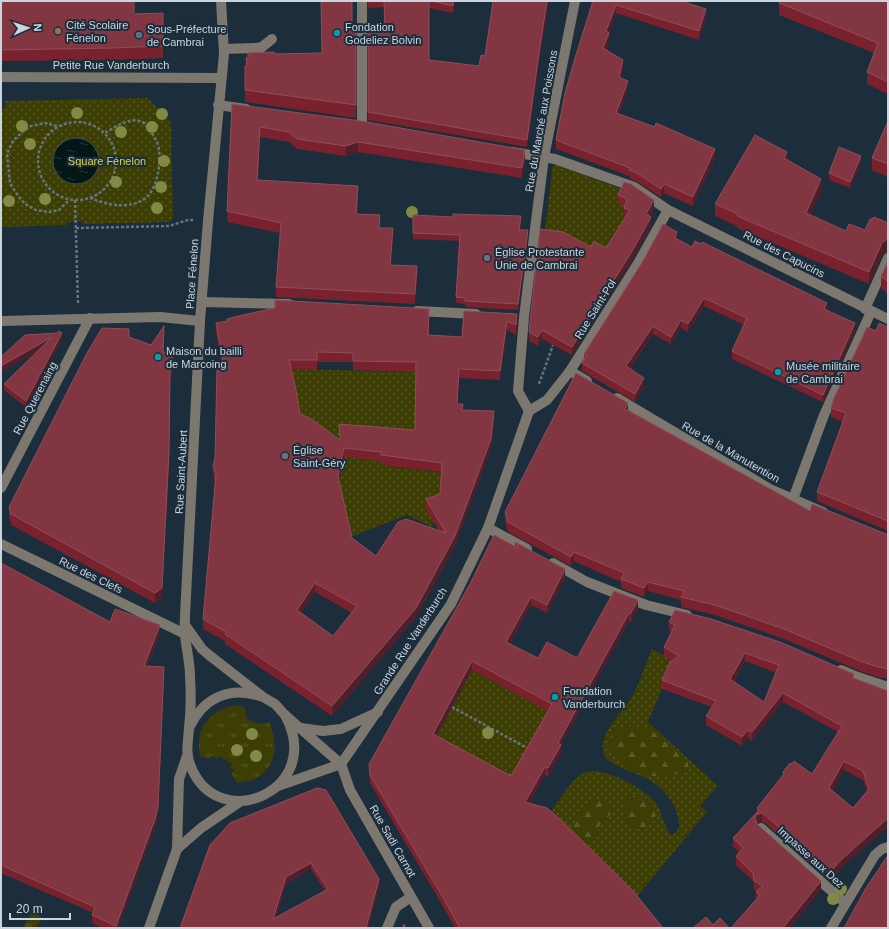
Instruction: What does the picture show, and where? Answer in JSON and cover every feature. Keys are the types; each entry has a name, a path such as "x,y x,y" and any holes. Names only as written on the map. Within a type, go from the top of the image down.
{"street":[{"name":"Place Fénelon","path":"1,321 160,317 200,321 224,49 221,1"},
{"path":"362,1 362,125"},
{"name":"Rue du Marché aux Poissons","path":"529,411 518,391 520,317 544,157 575,1"},
{"path":"224,49 262,47 272,38"},
{"name":"Petite Rue Vanderburch","path":"1,77 222,78"},
{"path":"218,105 256,110"},
{"name":"Rue des Capucins","path":"499,149 544,157 562,162 634,188 668,210 888,319"},
{"name":"Rue Saint-Pol","path":"529,411 547,400 570,371 636,265 668,210"},
{"path":"793,499 824,415 888,258"},
{"path":"202,302 295,304"},
{"path":"406,310 485,315"},
{"name":"Rue Querenaing","path":"1,488 90,318"},
{"name":"Rue Saint-Aubert","path":"189,729 190,676 185,629 200,321"},
{"path":"570,371 598,387"},
{"name":"Rue de la Manutention","path":"612,395 770,489 835,517"},
{"name":"Grande Rue Vanderburch","path":"341,764 451,604 488,528 529,411"},
{"path":"488,528 587,582 646,605 699,617"},
{"name":"Rue des Clefs","path":"1,544 170,626 185,629"},
{"path":"185,629 202,649 263,697 276,704 285,715 341,764 278,786 261,797 241,801 220,797 210,792 195,776 187,756 186,742 189,729 202,708 212,700 222,695 236,692 250,693 263,697"},
{"path":"830,666 888,687"},
{"path":"301,728 323,731 341,729 378,712"},
{"path":"278,786 288,774 295,748 292,731 285,715"},
{"path":"149,928 177,849 179,778 187,756"},
{"name":"Rue Sadi Carnot","path":"341,764 350,790 429,928"},
{"path":"177,849 201,828 241,801"},
{"name":"Impasse aux Dez","path":"761,828 845,903"},
{"path":"831,928 875,855 882,849 888,847"},
{"path":"387,928 396,907 412,897"}],"path":[{"path":"82,121 94,125 105,133 112,144 116,157 115,170 110,182 101,192 89,198 76,200 63,198 52,192 43,182 38,170 37,157 40,145 47,134 57,126 69,122 82,121"},
{"path":"89,198 108,205 130,205 144,200 155,185 159,167 159,149 153,135 144,123 133,121 122,123 105,133"},
{"path":"57,126 45,123 31,126 13,141 7,154 10,183 25,204 36,210 49,212 59,210 70,199"},
{"path":"76,200 78,319"},
{"path":"76,228 170,226 188,220 208,221"},
{"path":"529,411 553,345"},
{"path":"452,707 530,750"}],"green space":[{"name":"Square Fénelon","path":"148,98 171,123 173,219 169,222 83,224 83,221 67,222 67,225 3,227 1,225 1,112 6,105 5,101"},
{"path":"555,164 624,190 630,219 606,256 544,239 553,165"},
{"path":"289,369 416,372 415,440 382,451 381,465 444,473 440,498 432,527 407,515 350,537 338,485 343,460 342,457 352,458 340,435 338,435 338,441 301,425"},
{"path":"652,649 679,664 670,670 648,722 718,786 700,806 707,812 634,900 547,817 577,777 590,772 599,772 622,779 652,799 659,808 667,830 671,835 674,834 679,828 679,821 675,808 664,791 642,776 610,762 606,758 603,749 603,741 606,733 632,697 638,686","holes":["635,726 648,728 655,732 688,762 689,767 685,771 676,774 659,776 638,773 625,765 612,752 610,742 614,732 624,727","639,795 648,799 652,803 656,811 656,816 650,825 643,828 635,827 625,817 625,803 630,798","599,799 607,800 610,805 611,813 609,818 600,825 594,840 584,843 575,835 573,828 583,811"]},
{"path":"472,670 552,713 511,785 433,743"},
{"path":"236,705 245,708 246,717 252,721 260,724 269,722 275,747 274,755 267,770 252,780 237,783 231,773 234,770 230,767 232,764 219,756 217,759 212,756 209,759 200,756 199,746 202,729 211,716 218,711"},
{"path":"635,726 648,728 655,732 688,762 689,767 685,771 676,774 659,776 638,773 625,765 612,752 610,742 614,732 624,727"},
{"path":"639,795 648,799 656,811 654,821 650,825 643,828 635,827 630,823 625,817 624,810 625,803 630,798"},
{"path":"599,799 607,800 610,805 611,813 609,818 600,825 594,840 584,843 575,835 573,828 583,811 590,804"},
{"path":"32,912 42,918 36,928 23,928"}],"water":[{"path":"81,138 85,139 95,148 98,152 98,170 89,180 81,184 71,184 63,180 54,170 53,156 57,148 67,139"}],"building":[{"name":"Cité Scolaire Fénelon","path":"1,1 134,1 134,14 163,13 163,46 1,50"},
{"name":"Fondation Godeliez Bolvin","path":"321,1 352,1 352,26 356,26 356,105 245,90 245,66 247,66 246,58 248,58 248,53 322,53"},
{"path":"384,1 429,1 429,60 479,66 481,55 485,56 493,1 547,1 527,140 368,112 368,31 385,31"},
{"path":"432,1 453,1 453,6"},
{"path":"593,1 681,1 706,9 699,31 616,5 606,31 609,33 603,48 623,60 619,77 628,81 616,113 655,127 656,123 715,149 693,197 664,184 661,189 637,173 629,170 630,168 556,140 565,93"},
{"path":"780,1 888,1 888,82 867,72 878,43 779,3"},
{"path":"232,104 361,121 525,150 522,168 358,142 346,146 297,139 289,132 260,127 257,180 358,186 356,214 380,215 379,228 393,228 390,265 417,266 415,294 276,287 281,223 227,211"},
{"path":"888,121 888,164 872,158"},
{"path":"755,135 787,152 784,158 821,179 806,213 846,231 849,224 865,230 870,219 874,217 888,223 888,239 882,243 869,272 737,216 738,214 715,204"},
{"path":"839,147 861,156 850,182 829,173"},
{"path":"624,182 631,184 654,200 646,214 651,217 631,253 572,347 542,330 538,337 529,332 540,229 563,232 591,247 594,241 606,248 630,210 624,208 627,199 618,195"},
{"path":"453,214 521,216 519,230 528,230 518,304 465,301 465,298 456,297 460,235 413,233 413,215 453,217"},
{"path":"663,224 677,232 675,238 692,247 695,241 701,244 702,242 827,303 824,309 855,323 823,395 732,351 747,318 704,298 688,324 681,320 671,337 653,326 626,366 644,378 635,394 582,363 586,355 584,354 643,261"},
{"path":"888,261 888,281 886,281 887,280 881,277"},
{"path":"275,300 429,309 428,335 462,337 464,311 517,314 516,325 507,321 500,371 459,369 457,404 463,404 462,410 494,411 491,439 455,536 416,608 332,706 225,634 226,632 203,619 216,474 213,466 215,458 217,368 224,366 216,323 275,308","holes":["317,352 353,353 353,361 416,362 415,430 339,424 340,440 310,418 300,414 289,360 317,360","344,448 381,452 381,455 442,463 440,494 426,499 446,533 406,519 398,522 376,556 352,538 338,476","315,583 357,606 333,636 297,610"]},
{"path":"879,323 888,327 888,521 817,492 846,413 831,408 834,398 867,327 876,331"},
{"path":"164,326 163,352 173,354 170,373 169,452 162,588 155,593 11,514 9,507 87,353 102,328 129,329 129,337 151,345"},
{"path":"59,331 62,333 26,401 4,384 52,337 1,366 1,357 25,335 57,333"},
{"path":"576,373 628,403 625,409 810,511 812,504 888,535 888,669 860,661 784,629 715,605 681,597 684,591 648,582 644,588 621,579 624,573 574,552 571,557 508,522 505,512"},
{"path":"494,535 518,548 515,542 565,569 547,605 531,597 506,642 538,658 547,642 577,658 614,591 638,600 631,613 629,613 558,743 561,745 548,768 545,767 525,802 547,808 561,820 634,892 663,928 460,928 370,775 369,764 470,584","holes":["472,661 552,704 511,776 433,734"]},
{"path":"1,563 110,622 115,609 160,625 144,666 164,667 158,807 116,926 92,915 95,907 1,865"},
{"path":"675,610 711,619 780,642 854,674 853,678 888,691 888,818 842,859 830,872 765,815 762,813 756,815 755,818 757,824 821,881 783,928 731,928 760,895 756,892 763,886 754,881 753,873 736,856 743,848 733,838 759,810 757,808 784,774 783,772 790,763 792,764 794,761 812,774 842,726 783,693 752,732 748,730 742,737 706,716 716,701 662,680 670,662 679,656 664,647 675,625 669,622","holes":["745,653 779,665 764,702 730,679","844,761 863,771 869,789 853,808 829,788"]},
{"path":"317,788 326,790 379,879 366,928 180,928 210,845 230,823","holes":["311,863 328,889 273,919 286,877"]},
{"path":"888,855 888,928 844,928 866,888"},
{"path":"706,917 713,925 720,918 729,928 693,928"}],"place":[{"name":"Cité Scolaire Fénelon","path":"58,31"},
{"name":"Fondation Godeliez Bolvin","path":"337,33"},
{"name":"Sous-Préfecture de Cambrai","path":"139,35"},
{"name":"Église Protestante Unie de Cambrai","path":"487,258"},
{"name":"Maison du bailli de Marcoing","path":"158,357"},
{"name":"Musée militaire de Cambrai","path":"778,372"},
{"name":"Église Saint-Géry","path":"285,456"},
{"name":"Fondation Vanderburch","path":"555,697"}]}
